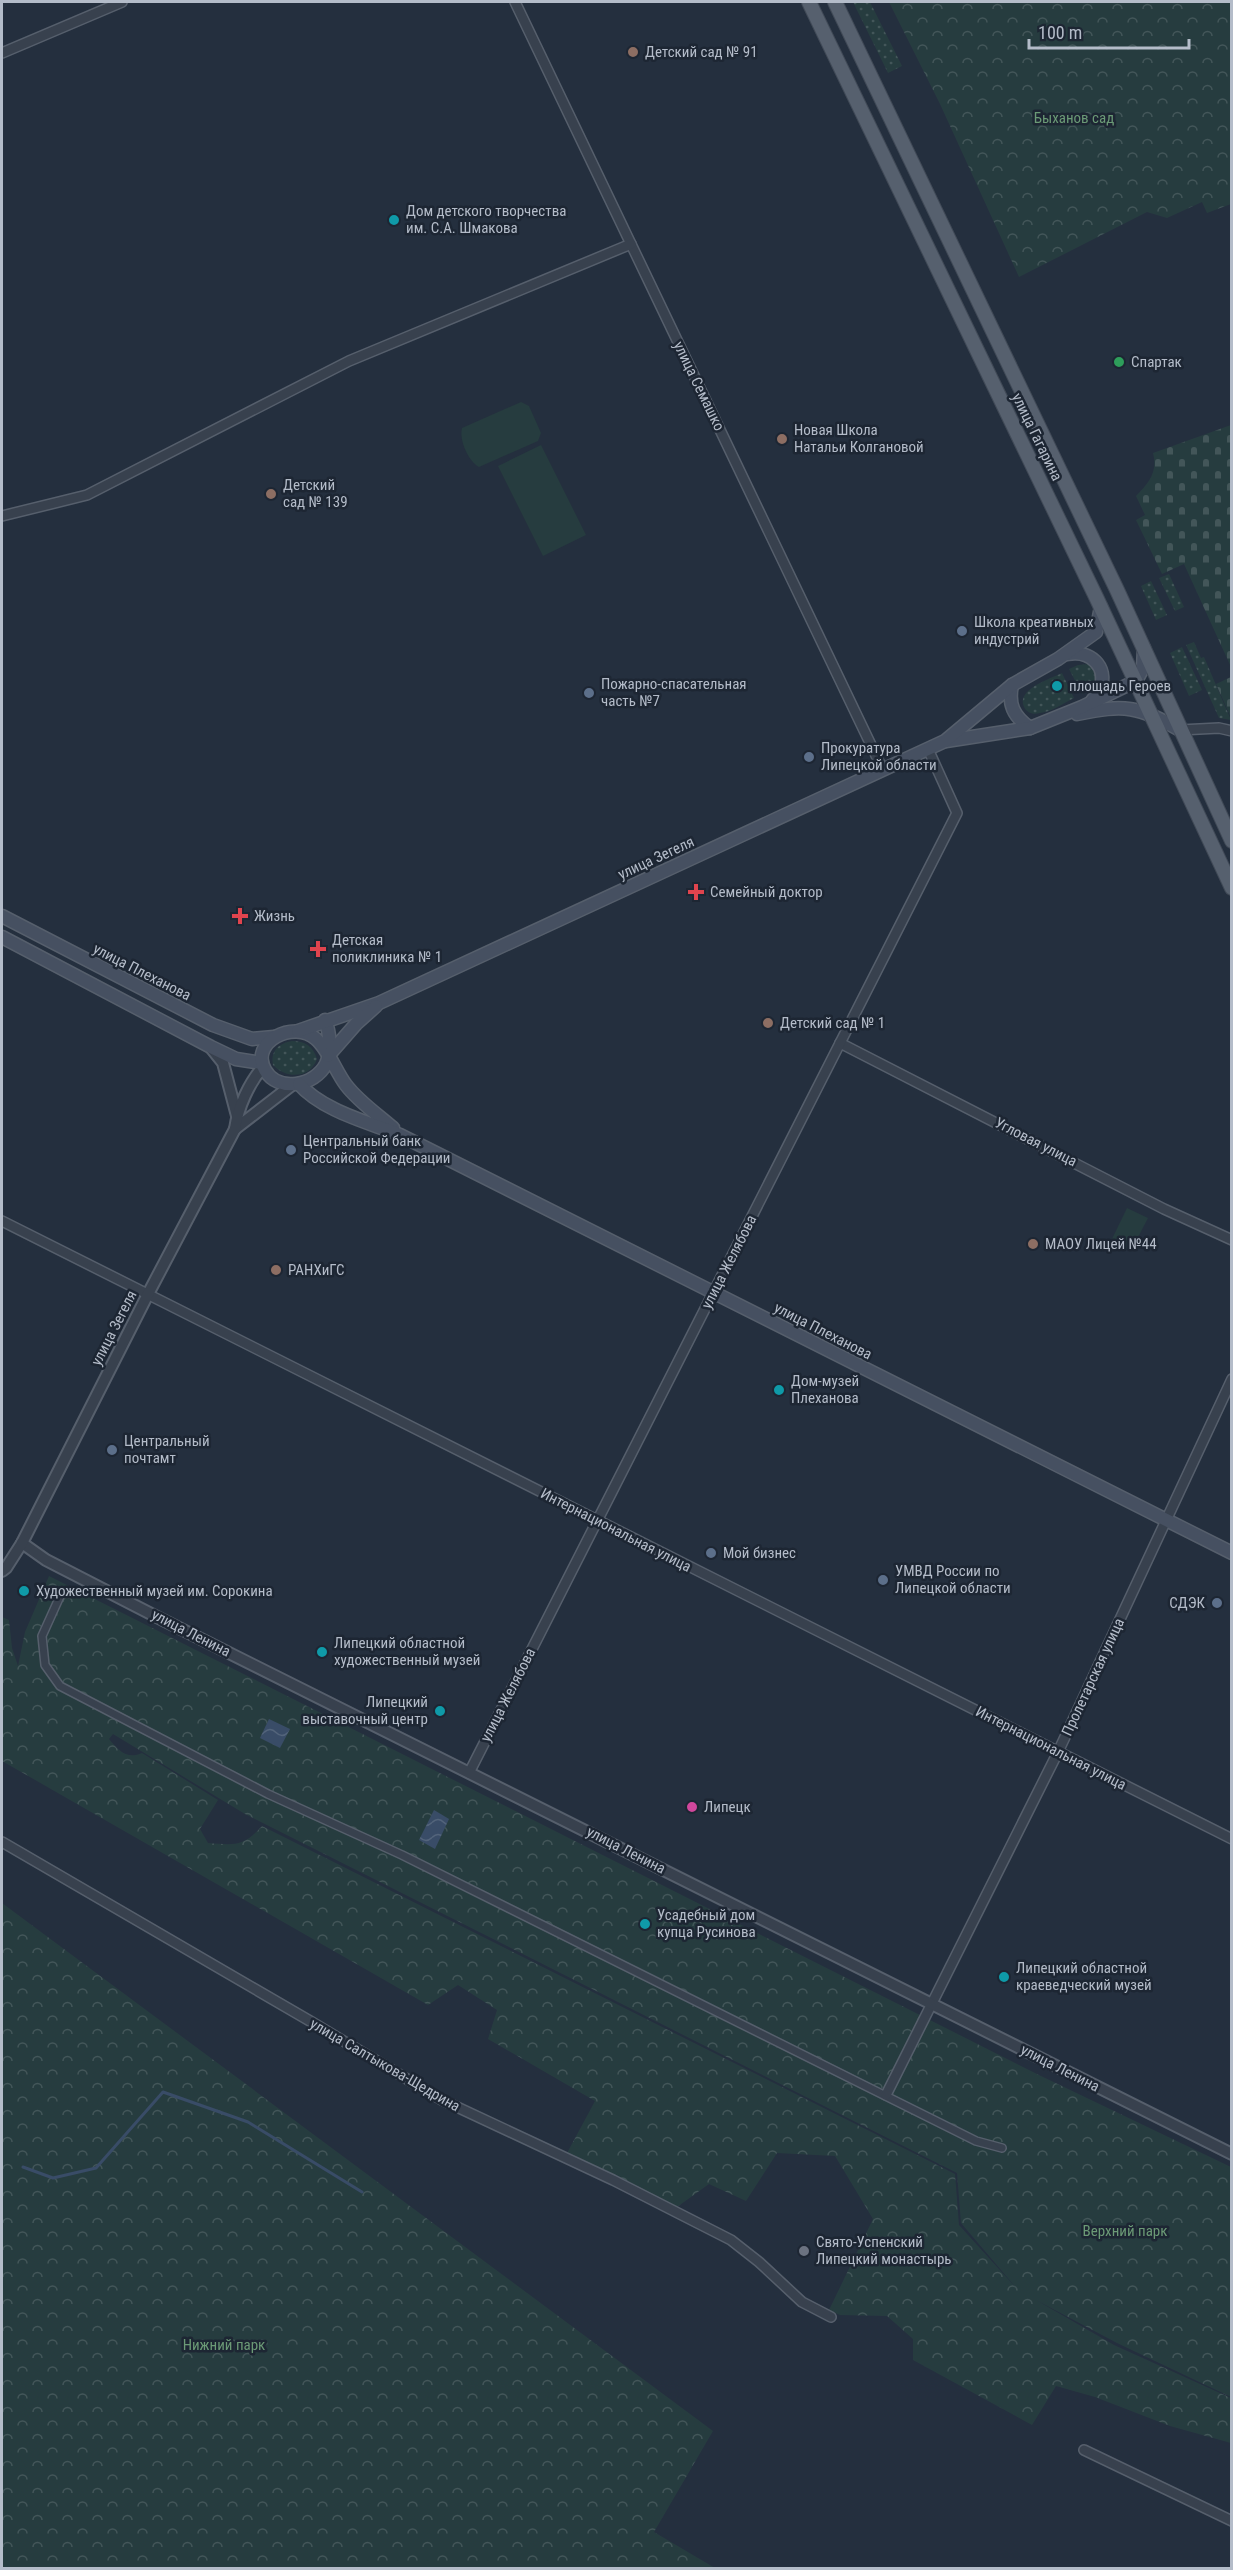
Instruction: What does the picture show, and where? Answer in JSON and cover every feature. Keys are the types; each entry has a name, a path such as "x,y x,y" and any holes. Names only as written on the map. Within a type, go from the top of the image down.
{"main road":[{"name":"улица Гагарина","path":"809,2 1101,607 1232,888"},
{"name":"улица Гагарина","path":"836,2 1144,648 1232,841"},
{"path":"821,27 820,17 826,10 836,9 843,17"},
{"path":"945,741 1012,685 1064,655 1096,632 1101,607"},
{"path":"945,741 1030,728 1055,719 1136,681 1143,668 1144,648"},
{"path":"1064,655 1080,651 1094,658 1102,672 1101,688 1091,702"},
{"path":"1012,685 1010,697 1012,710 1020,721 1030,728"},
{"path":"1055,719 1110,707 1134,708 1150,713 1180,730"},
{"name":"улица Зегеля","path":"298,1031 379,1003 945,741"},
{"name":"улица Плеханова","path":"2,916 213,1025 252,1039 274,1037"},
{"path":"2,937 211,1047 236,1059 263,1065"},
{"name":"улица Зегеля","path":"328,1057 356,1023 379,1003"},
{"path":"325,1020 330,1042 328,1057 321,1071 295,1084 269,1075 263,1065 266,1048 274,1037 287,1031 298,1031 315,1038 328,1057"},
{"name":"улица Плеханова","path":"328,1057 353,1094 400,1135"},
{"name":"улица Плеханова","path":"295,1084 325,1103 400,1135 1232,1553"}],"street":[{"path":"3,50 122,2"},
{"name":"улица Семашко","path":"515,2 883,770"},
{"path":"2,516 87,495 179,450 349,361 631,244"},
{"path":"1180,730 1219,728 1232,731"},
{"name":"улица Желябова","path":"469,1773 957,813 928,749"},
{"name":"Угловая улица","path":"840,1043 1164,1209 1232,1240"},
{"name":"улица Зегеля","path":"211,1047 223,1064 237,1117"},
{"name":"улица Зегеля","path":"2,1571 22,1543 148,1294 235,1129 237,1117 263,1065"},
{"name":"улица Зегеля","path":"235,1129 295,1084"},
{"name":"Интернациональная улица","path":"2,1221 1232,1839"},
{"name":"Пролетарская улица","path":"886,2095 1058,1752 1232,1379"},
{"name":"улица Ленина","path":"22,1543 46,1560 1232,2154"},
{"path":"61,1594 42,1636 45,1665 60,1686 268,1794 402,1855 976,2141 1002,2148"},
{"name":"улица Салтыкова-Щедрина","path":"2,1842 442,2100 613,2180 731,2240 766,2268 802,2302 831,2317"},
{"path":"1084,2450 1232,2521"}],"green space":[{"path":"853,2 870,2 902,66 888,73"},
{"name":"Быханов сад","path":"889,2 1231,2 1231,204 1207,213 1202,202 1167,218 1147,212 1019,277 940,104"},
{"path":"521,402 529,406 541,433 538,441 479,467 465,450 462,428"},
{"path":"1232,425 1231,667 1184,564 1162,574 1136,520 1145,515 1136,496 1153,472 1153,453"},
{"path":"541,445 586,535 543,556 498,466"},
{"path":"1169,574 1184,607 1175,611 1159,578"},
{"path":"1151,581 1167,615 1156,620 1141,586"},
{"path":"1194,642 1201,658 1204,657 1231,720 1219,718 1186,645"},
{"path":"1182,647 1202,690 1189,696 1170,653"},
{"path":"1089,664 1096,669 1098,682 1091,690 1082,694 1069,669"},
{"path":"1062,673 1074,698 1037,714 1027,711 1023,701 1029,690"},
{"path":"1231,677 1231,718 1216,684"},
{"path":"292,1041 308,1045 317,1059 309,1070 297,1075 278,1070 272,1060 276,1048"},
{"path":"1127,1208 1148,1218 1131,1251 1111,1241"},
{"name":"Верхний парк","path":"49,1576 1041,2076 1231,2167 1231,2397 1117,2343 1036,2300 1114,2345 1231,2398 1231,2443 1170,2426 1095,2397 1056,2386 1032,2425 913,2360 913,2339 887,2316 840,2315 829,2310 873,2219 835,2156 777,2153 746,2201 709,2184 677,2207 566,2155 595,2101 488,2039 497,2010 458,1985 428,2005 2,1761 2,1617 9,1620 12,1648 18,1666 25,1632","holes":["113,1734 245,1814 957,2173 961,2223 1018,2290 959,2225 955,2174 262,1826 249,1838 238,1843 208,1843 200,1829 218,1800 142,1753 137,1755 123,1753 109,1739"]},
{"name":"Нижний парк","path":"2,1903 713,2431 654,2532 715,2568 2,2568"}],"water":[{"path":"269,1719 290,1729 280,1748 260,1738"},
{"path":"434,1810 449,1819 435,1849 419,1840"}],"waterway":[{"path":"23,2167 53,2178 96,2168 163,2092 248,2122 362,2192"}],"place":[{"name":"Детский сад № 91","path":"633,52"},
{"name":"Дом детского творчества им. С.А. Шмакова","path":"394,220"},
{"name":"Спартак","path":"1119,362"},
{"name":"Новая Школа Натальи Колгановой","path":"782,439"},
{"name":"Детский сад № 139","path":"271,494"},
{"name":"Школа креативных индустрий","path":"962,631"},
{"name":"площадь Героев","path":"1057,686"},
{"name":"Пожарно-спасательная часть №7","path":"589,693"},
{"name":"Прокуратура Липецкой области","path":"809,757"},
{"name":"Семейный доктор","path":"696,892"},
{"name":"Жизнь","path":"240,916"},
{"name":"Детская поликлиника № 1","path":"318,949"},
{"name":"Детский сад № 1","path":"768,1023"},
{"name":"Центральный банк Российской Федерации","path":"291,1150"},
{"name":"МАОУ Лицей №44","path":"1033,1244"},
{"name":"РАНХиГС","path":"276,1270"},
{"name":"Дом-музей Плеханова","path":"779,1390"},
{"name":"Центральный почтамт","path":"112,1450"},
{"name":"Мой бизнес","path":"711,1553"},
{"name":"УМВД России по Липецкой области","path":"883,1580"},
{"name":"Художественный музей им. Сорокина","path":"24,1591"},
{"name":"СДЭК","path":"1217,1603"},
{"name":"Липецкий областной художественный музей","path":"322,1652"},
{"name":"Липецкий выставочный центр","path":"440,1711"},
{"name":"Липецк","path":"692,1807"},
{"name":"Усадебный дом купца Русинова","path":"645,1924"},
{"name":"Липецкий областной краеведческий музей","path":"1004,1977"},
{"name":"Свято-Успенский Липецкий монастырь","path":"804,2251"}]}
